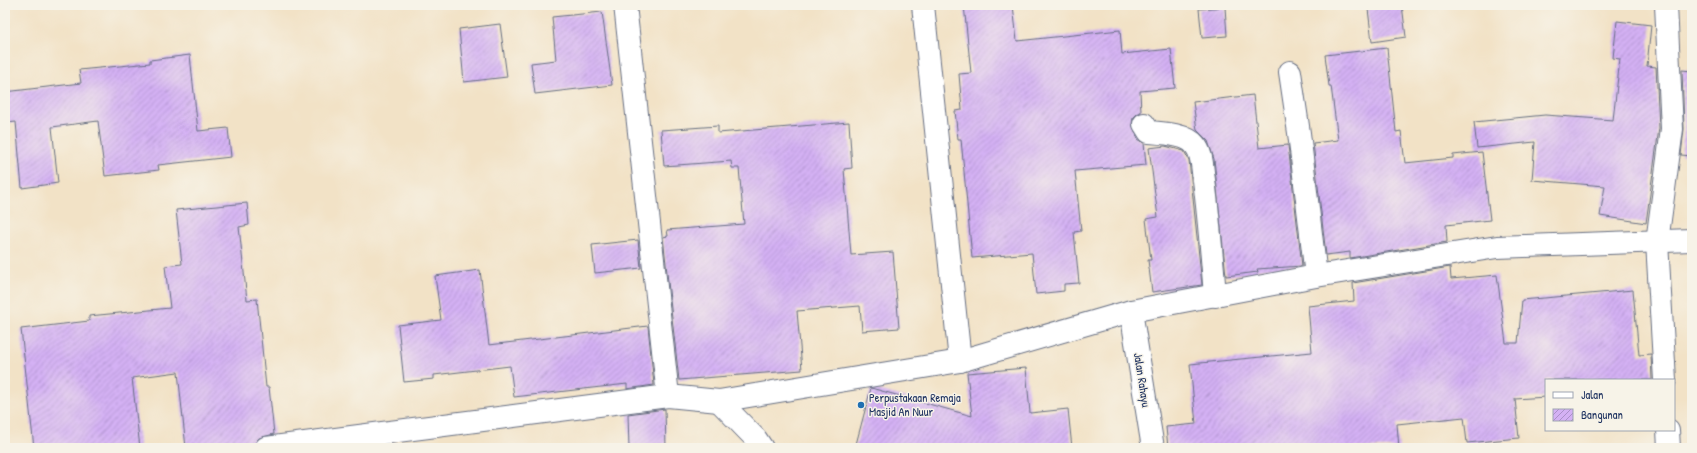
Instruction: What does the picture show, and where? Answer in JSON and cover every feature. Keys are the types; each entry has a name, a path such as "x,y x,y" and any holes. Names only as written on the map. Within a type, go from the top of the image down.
{"street":[{"path":"625,5 668,396"},
{"path":"923,5 960,361"},
{"path":"1665,379 1657,242 1672,129 1666,5"},
{"path":"1290,72 1299,133 1316,276"},
{"path":"1144,124 1149,132 1168,133 1187,139 1195,144 1200,156 1208,217 1215,296"},
{"path":"266,448 668,396 719,401 960,361 1131,311 1316,276 1497,247 1692,240"},
{"name":"Jalan Rahayu","path":"1131,311 1153,448"},
{"path":"719,401 756,439 762,448"},
{"path":"1668,431 1669,448"}],"building":[{"path":"964,5 1013,5 1017,41 1120,30 1122,54 1171,49 1175,88 1140,91 1141,112 1133,118 1132,124 1138,139 1144,143 1146,165 1075,171 1081,231 1074,232 1079,283 1064,284 1064,291 1036,294 1032,253 972,258 961,139 958,139 955,111 962,110 959,74 971,73"},
{"path":"1402,5 1406,37 1372,42 1368,9"},
{"path":"1225,7 1227,36 1202,38 1199,9"},
{"path":"602,12 612,85 535,94 531,63 556,60 552,17"},
{"path":"1617,21 1651,25 1647,66 1656,67 1659,128 1646,223 1600,216 1605,186 1532,180 1535,142 1477,148 1474,122 1545,115 1613,120 1620,59 1613,58"},
{"path":"500,24 507,77 464,82 459,29"},
{"path":"1387,48 1396,132 1401,131 1405,163 1453,158 1453,155 1482,152 1490,220 1446,225 1447,242 1350,258 1350,252 1326,255 1313,143 1338,140 1331,86 1329,86 1325,55"},
{"path":"190,55 198,131 228,128 231,157 158,165 159,170 105,176 98,121 52,127 58,183 22,188 16,122 6,123 5,92 81,83 79,70 150,63 150,60"},
{"path":"1682,70 1692,71 1692,156 1681,155 1684,129"},
{"path":"1253,95 1259,148 1288,145 1302,266 1257,269 1258,272 1226,276 1214,159 1208,141 1197,130 1193,102"},
{"path":"849,122 852,168 844,169 851,255 893,252 899,328 862,331 860,306 797,311 802,370 679,380 663,237 668,236 667,230 744,224 739,168 732,168 731,161 664,166 661,130 718,126 718,133"},
{"path":"1165,146 1184,151 1189,160 1202,285 1152,292 1148,260 1151,260 1146,219 1158,217 1149,148"},
{"path":"247,203 249,225 239,227 247,300 257,299 266,387 269,387 274,434 259,438 255,443 254,448 186,448 178,372 132,378 140,448 34,448 21,329 89,321 89,316 170,308 165,266 182,264 176,210"},
{"path":"638,240 641,268 595,273 592,245"},
{"path":"1450,267 1451,279 1497,275 1506,343 1518,343 1522,300 1633,290 1639,355 1651,354 1652,379 1545,379 1545,397 1515,399 1519,438 1467,443 1464,417 1397,424 1399,448 1168,448 1166,427 1196,424 1190,364 1312,352 1308,306 1354,301 1353,283"},
{"path":"480,270 489,345 648,326 654,385 627,389 627,384 514,397 510,366 434,375 434,379 404,382 398,325 441,320 435,276"},
{"path":"1026,368 1030,413 1068,409 1072,448 855,448 871,388 972,416 967,373"},
{"path":"665,409 666,448 629,448 628,414"}],"place":[{"name":"Perpustakaan Remaja Masjid An Nuur","path":"861,405"}]}
